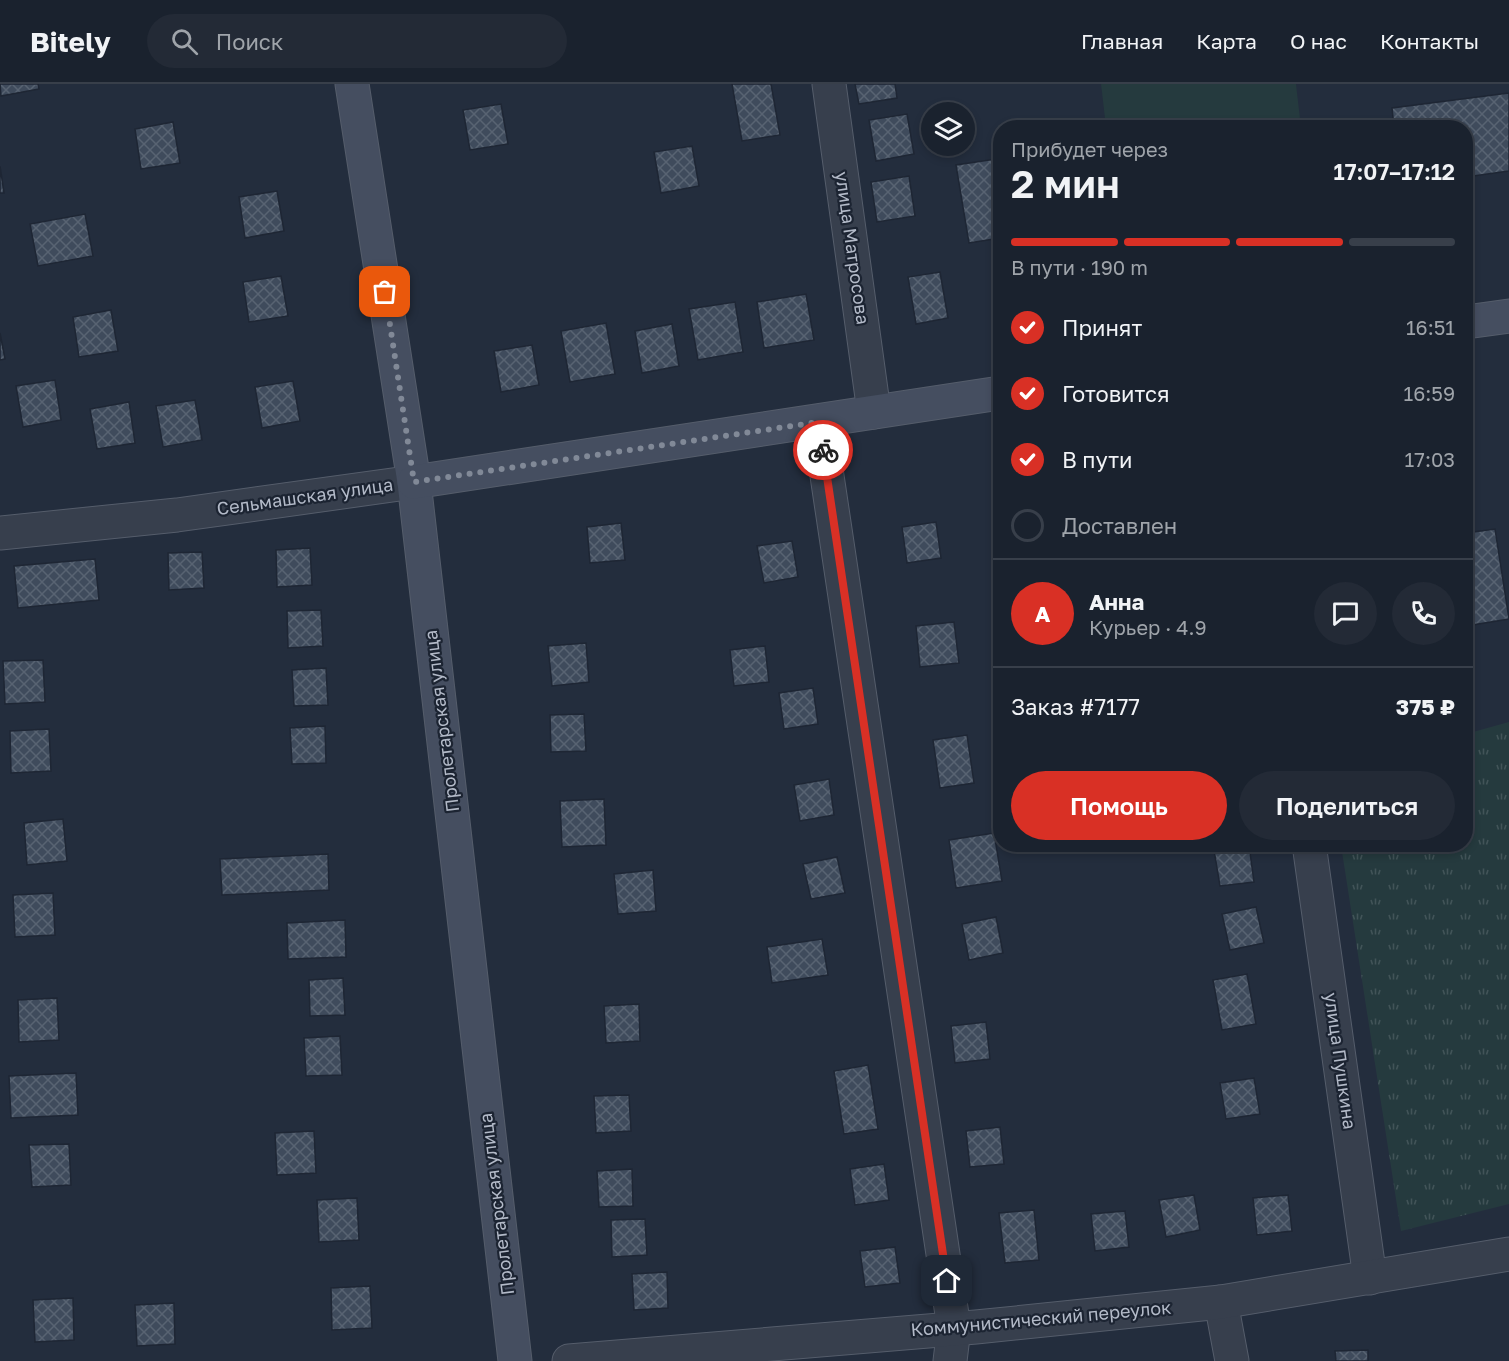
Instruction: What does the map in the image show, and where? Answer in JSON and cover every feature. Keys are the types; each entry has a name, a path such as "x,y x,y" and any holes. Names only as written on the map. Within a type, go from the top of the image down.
{"main road":[{"name":"Пролетарская улица","path":"352,84 414,482 515,1361"},
{"path":"1473,321 1509,316"},
{"name":"Сельмашская улица","path":"414,482 993,394"}],"street":[{"name":"улица Матросова","path":"829,84 874,412"},
{"path":"819,422 954,1328 950,1361"},
{"name":"Сельмашская улица","path":"0,533 177,515 414,482"},
{"name":"улица Пушкина","path":"1310,852 1370,1278"},
{"name":"Коммунистический переулок","path":"569,1361 954,1328 1221,1302 1509,1254"},
{"path":"1221,1302 1232,1361"}],"green space":[{"path":"1101,84 1296,84 1300,120 1105,120"},
{"path":"1509,722 1509,1204 1401,1231 1342,852 1473,852 1473,732"}],"building":[{"path":"0,84 38,84 39,89 1,96"},
{"path":"732,84 771,84 780,135 742,141"},
{"path":"855,84 895,84 897,98 859,104"},
{"path":"1509,93 1509,171 1473,176 1473,120 1393,120 1392,108"},
{"path":"501,104 508,144 470,150 463,110"},
{"path":"907,114 914,154 876,161 869,120"},
{"path":"173,122 180,163 141,169 135,129"},
{"path":"692,146 699,186 661,193 654,152"},
{"path":"993,159 993,239 969,243 956,165"},
{"path":"0,166 4,193 0,193"},
{"path":"909,176 915,216 877,222 871,182"},
{"path":"277,191 284,231 245,238 239,197"},
{"path":"85,214 93,256 38,266 30,224"},
{"path":"940,272 948,318 916,324 908,277"},
{"path":"281,276 288,316 249,322 243,282"},
{"path":"806,294 814,340 764,348 757,302"},
{"path":"735,302 743,352 698,360 689,309"},
{"path":"111,310 118,351 79,357 73,317"},
{"path":"606,323 615,374 570,382 561,331"},
{"path":"672,324 679,366 642,373 635,331"},
{"path":"0,333 5,359 0,360"},
{"path":"532,345 539,385 501,392 494,351"},
{"path":"55,380 61,420 23,427 16,386"},
{"path":"293,381 300,421 262,428 255,387"},
{"path":"195,400 202,440 163,447 156,406"},
{"path":"129,402 135,443 97,449 90,409"},
{"path":"936,522 941,558 907,563 902,527"},
{"path":"621,523 625,560 590,563 587,527"},
{"path":"1495,529 1509,619 1473,625 1473,532"},
{"path":"792,541 798,577 764,583 757,546"},
{"path":"310,548 312,585 277,587 276,550"},
{"path":"202,552 204,588 169,590 168,553"},
{"path":"95,559 99,600 18,608 14,566"},
{"path":"321,610 323,646 288,648 287,611"},
{"path":"954,622 959,663 920,667 916,626"},
{"path":"586,643 589,682 552,686 548,646"},
{"path":"765,646 769,682 734,686 730,650"},
{"path":"43,660 45,702 5,704 3,661"},
{"path":"326,668 328,705 294,706 292,670"},
{"path":"813,688 818,724 784,729 779,693"},
{"path":"584,714 586,751 551,752 550,715"},
{"path":"325,726 326,763 292,764 290,728"},
{"path":"49,729 51,771 11,773 10,731"},
{"path":"967,735 974,783 940,788 933,740"},
{"path":"829,779 834,815 800,821 794,785"},
{"path":"604,799 606,845 562,847 560,801"},
{"path":"63,819 67,861 27,865 24,823"},
{"path":"993,833 993,852 997,852 1002,881 956,888 949,840"},
{"path":"1214,852 1250,852 1254,882 1220,886"},
{"path":"328,854 329,890 222,895 220,859"},
{"path":"837,857 845,893 811,899 803,864"},
{"path":"653,870 656,911 618,914 614,874"},
{"path":"53,893 55,935 15,937 13,895"},
{"path":"1256,907 1264,943 1230,950 1222,914"},
{"path":"996,917 1003,953 969,960 962,924"},
{"path":"345,920 346,957 288,959 287,923"},
{"path":"822,939 828,975 772,983 767,947"},
{"path":"1247,974 1256,1024 1222,1030 1213,980"},
{"path":"343,978 345,1015 310,1016 309,980"},
{"path":"57,998 59,1040 19,1042 18,1000"},
{"path":"639,1004 640,1041 606,1043 604,1006"},
{"path":"986,1022 990,1059 955,1063 951,1026"},
{"path":"340,1036 342,1075 306,1076 304,1038"},
{"path":"868,1065 878,1129 844,1134 834,1071"},
{"path":"76,1073 78,1115 11,1118 9,1076"},
{"path":"1254,1078 1260,1114 1226,1119 1220,1083"},
{"path":"629,1095 631,1131 596,1133 594,1096"},
{"path":"1000,1127 1004,1164 970,1167 966,1131"},
{"path":"314,1131 316,1173 277,1175 275,1133"},
{"path":"69,1144 71,1185 32,1187 29,1145"},
{"path":"884,1164 889,1200 855,1205 850,1169"},
{"path":"632,1169 633,1206 599,1207 597,1171"},
{"path":"1194,1195 1200,1230 1166,1237 1159,1200"},
{"path":"1288,1195 1292,1231 1257,1235 1253,1198"},
{"path":"357,1198 359,1240 319,1242 317,1200"},
{"path":"1034,1210 1039,1260 1005,1263 999,1213"},
{"path":"1125,1211 1129,1247 1095,1251 1091,1214"},
{"path":"645,1219 647,1255 612,1257 611,1220"},
{"path":"895,1247 900,1283 865,1287 860,1251"},
{"path":"667,1272 668,1308 634,1310 632,1274"},
{"path":"370,1286 372,1328 332,1330 331,1288"},
{"path":"73,1298 74,1340 35,1342 33,1300"},
{"path":"174,1303 175,1344 137,1346 135,1305"},
{"path":"1368,1350 1368,1361 1336,1361 1335,1351"}],"way so far":[{"path":"385,292 414,482 819,422 823,450"}],"route":[{"path":"823,450 947,1281"}]}
